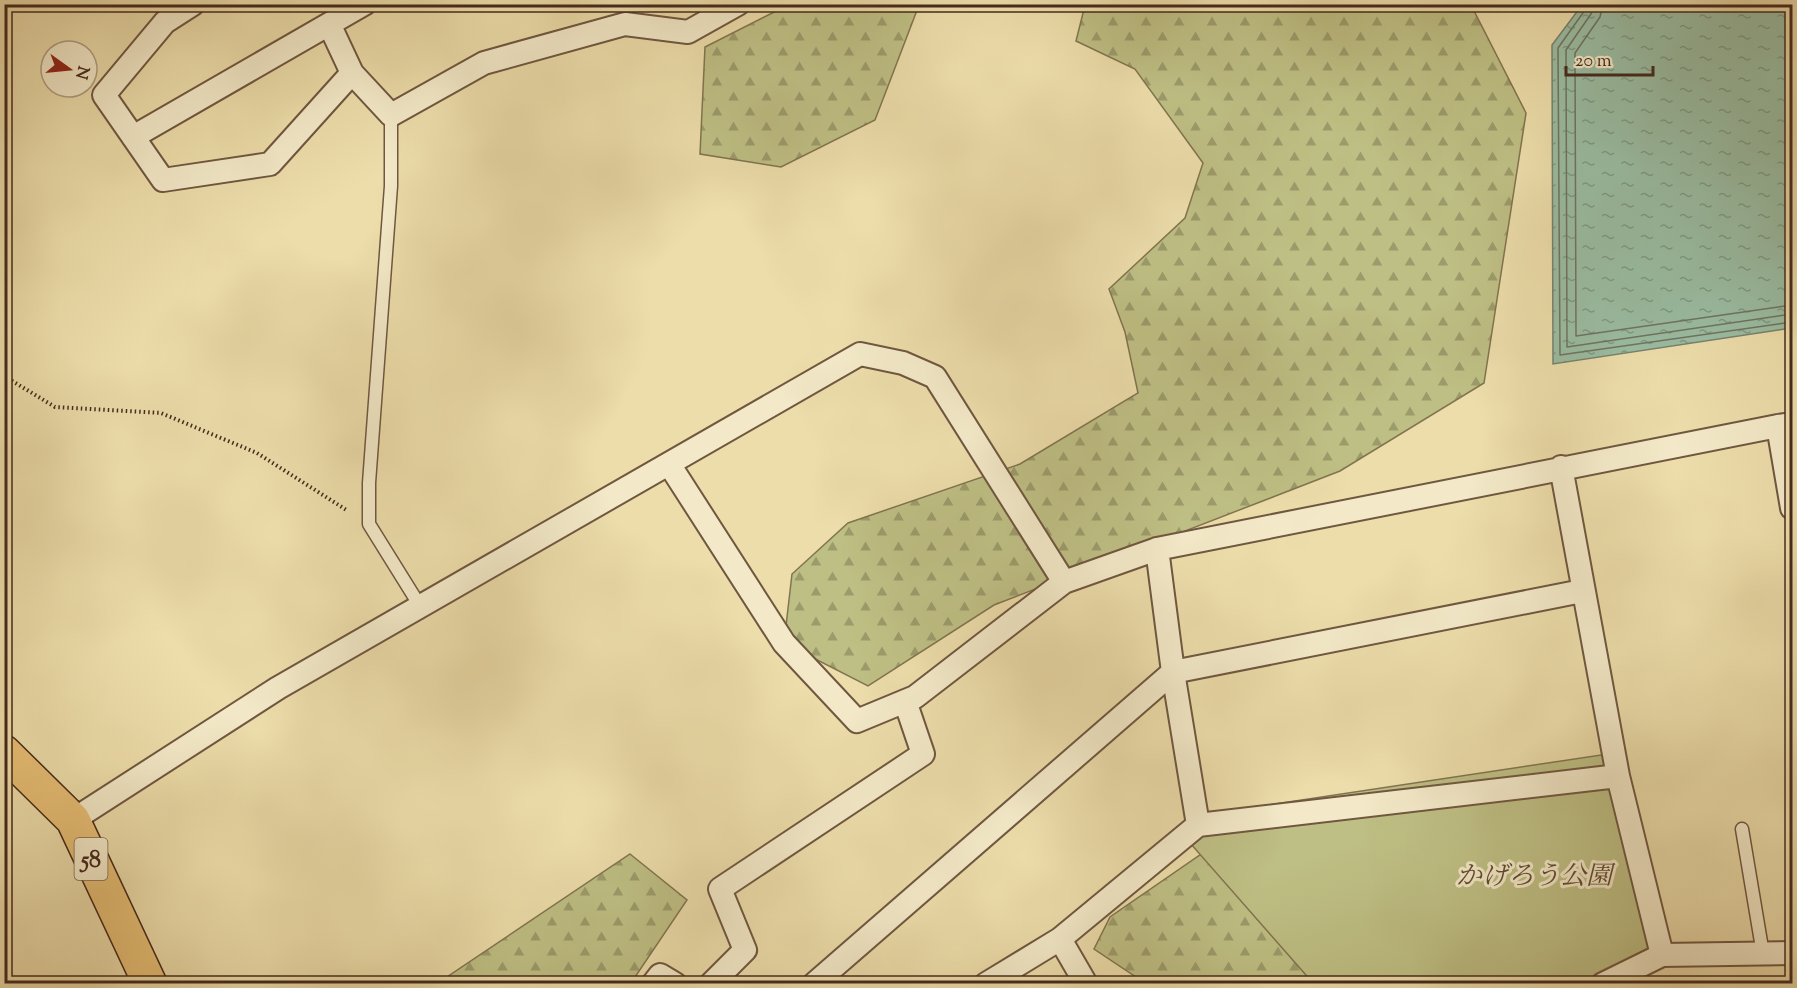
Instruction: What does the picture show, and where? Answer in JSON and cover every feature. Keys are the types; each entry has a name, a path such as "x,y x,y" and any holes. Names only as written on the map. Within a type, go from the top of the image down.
{"main road":[{"name":"58","path":"7,762 72,820 150,984"}],"street":[{"path":"193,4 165,22 104,95 163,180 270,164 352,73"},
{"path":"133,137 330,26 364,4"},
{"path":"330,26 352,73 391,116 484,63 625,24 688,32 738,4"},
{"path":"72,820 278,688 860,354 903,363 935,377 1064,582"},
{"path":"669,464 784,643 857,721 915,697 1064,582 1157,549 1561,467 1785,425 1792,508"},
{"path":"1561,467 1582,591 1618,776 1662,955"},
{"path":"1157,549 1173,672 1198,825"},
{"path":"814,984 1173,672 1582,591"},
{"path":"711,984 745,950 720,889 923,754 905,701"},
{"path":"986,984 1060,939 1198,825 1618,776"},
{"path":"1060,939 1086,984"},
{"path":"1603,984 1662,955 1792,953"},
{"path":"653,984 660,975 675,984"}],"lane":[{"path":"391,116 391,186 369,483 369,524 420,606"},
{"path":"1742,829 1763,954"}],"path":[{"path":"4,376 55,407 161,413 257,453 369,524"}],"green space":[{"path":"788,5 919,5 875,120 781,167 700,154 705,47"},
{"path":"1085,5 1471,5 1526,113 1484,383 1340,471 994,605 868,686 784,643 792,574 848,523 1020,464 1138,393 1125,332 1109,289 1185,218 1203,163 1135,69 1076,41"},
{"name":"かげろう公園","path":"1621,752 1662,955 1603,983 1313,983 1183,835 1195,816"},
{"path":"1213,846 1422,983 1145,983 1094,949 1110,917"},
{"path":"630,854 687,900 631,983 438,983"}],"water":[{"path":"1582,5 1792,5 1792,328 1553,364 1552,45"}]}
